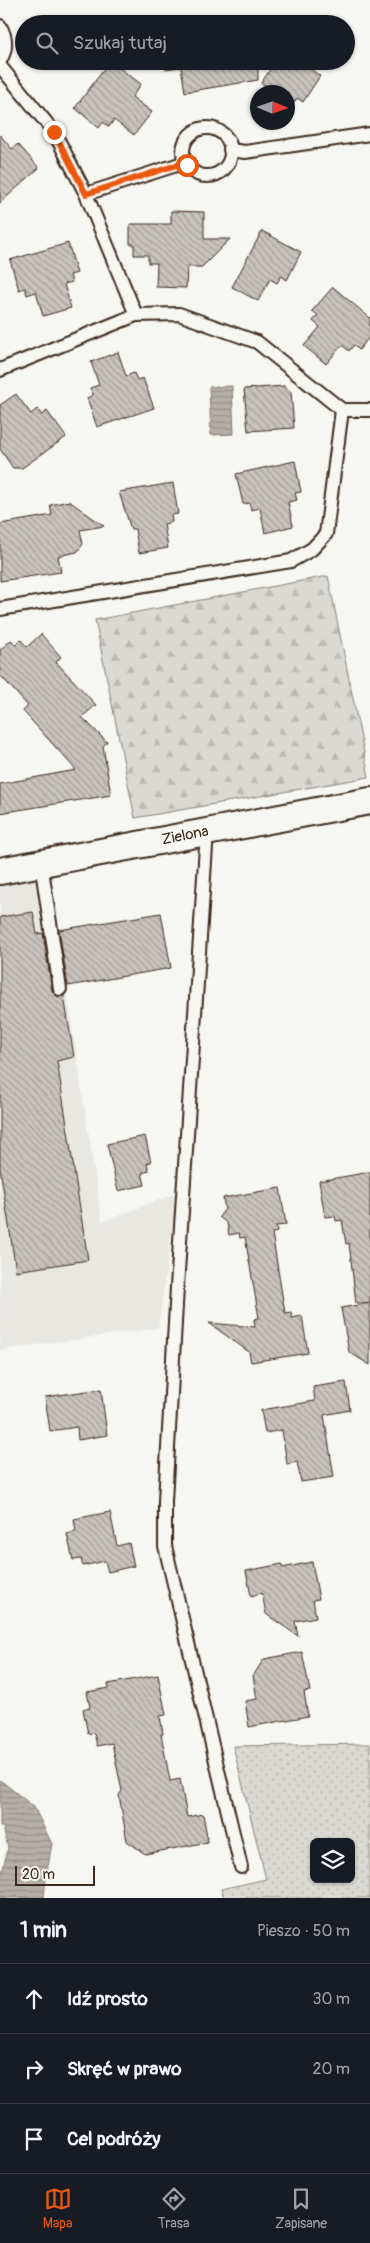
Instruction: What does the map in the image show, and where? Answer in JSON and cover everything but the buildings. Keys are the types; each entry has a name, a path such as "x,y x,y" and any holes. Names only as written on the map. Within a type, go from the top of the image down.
{"street":[{"name":"Zielona","path":"0,871 370,800"}],"lane":[{"path":"0,26 6,44 0,61"},
{"path":"0,66 54,132 86,194 136,314"},
{"path":"203,129 218,131 224,136 230,150 230,157 223,169 211,176 198,174 191,170 183,152 184,143 189,136 203,129"},
{"path":"230,150 245,152 370,134"},
{"path":"86,194 186,162"},
{"path":"0,370 136,314 179,314 257,342 342,410 370,410"},
{"path":"0,609 291,561 312,549 326,534 342,410"},
{"path":"207,831 165,1501 165,1546 241,1867"},
{"path":"41,863 60,989"}],"shaded area":[{"path":"232,386 234,434 211,435 209,387"},
{"path":"48,869 102,1222 177,1193 158,1328 0,1350 0,877"},
{"path":"0,1780 34,1807 52,1844 44,1898 0,1898 0,1880 8,1848 3,1827 0,1827"}],"green space":[{"path":"328,576 369,777 135,818 95,620"},
{"path":"370,1744 370,1898 224,1898 221,1889 266,1879 233,1746"}],"route":[{"path":"54,132 86,194 186,162 187,165"}]}
